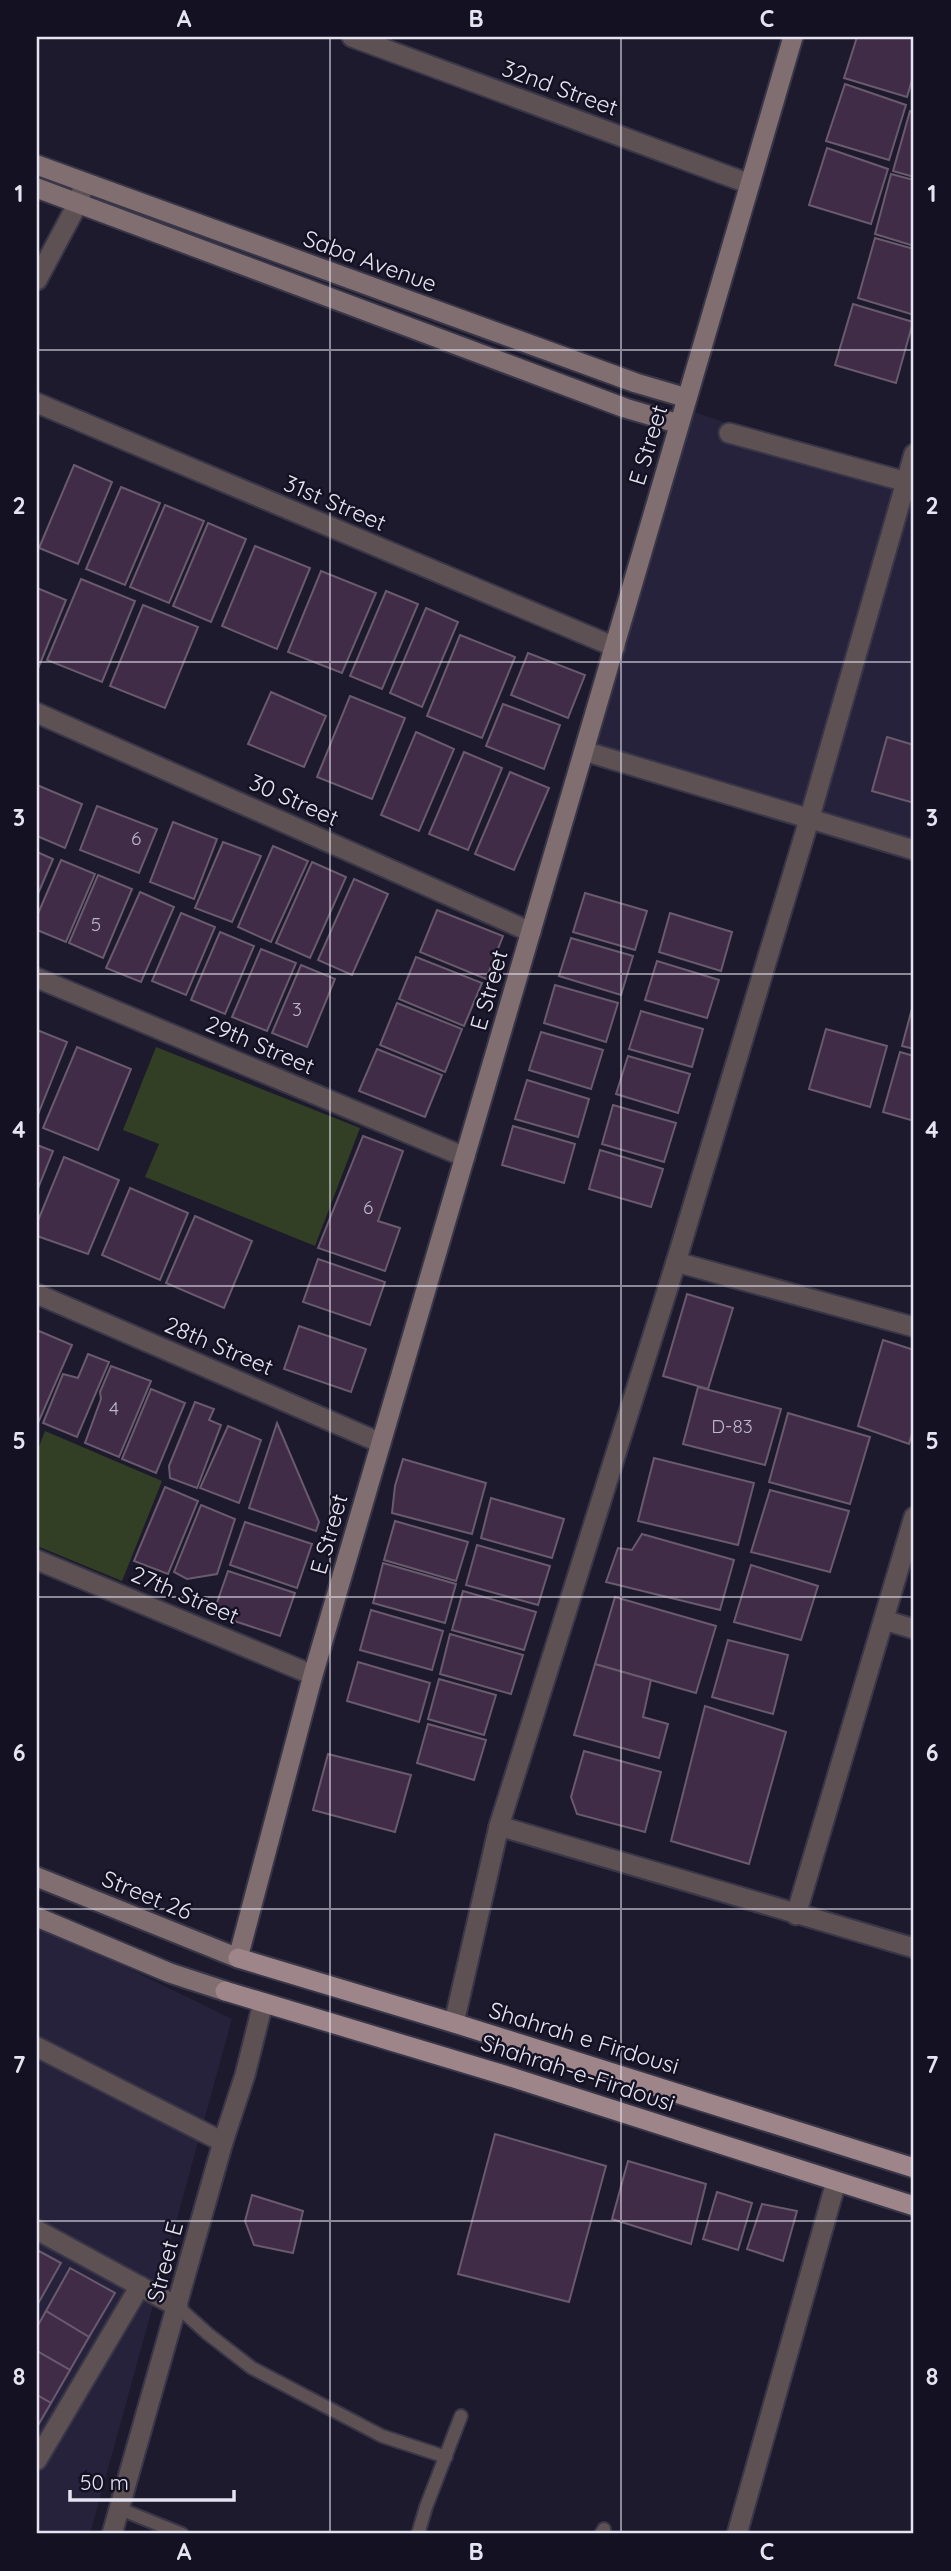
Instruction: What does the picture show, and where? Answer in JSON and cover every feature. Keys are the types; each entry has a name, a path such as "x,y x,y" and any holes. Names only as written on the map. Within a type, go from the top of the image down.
{"main road":[{"name":"E Street","path":"238,1958 313,1675 793,37"},
{"name":"Saba Avenue","path":"37,165 636,383 687,398"},
{"name":"Saba Avenue","path":"37,188 625,408 678,424"},
{"name":"Street 26","path":"37,1877 238,1958"},
{"name":"Shahrah-e-Firdousi","path":"37,1917 170,1973 514,2078 914,2206"},
{"name":"Shahrah e Firdousi","path":"238,1958 914,2168"},
{"path":"876,2156 914,2153"}],"street":[{"name":"32nd Street","path":"352,37 750,184"},
{"path":"37,280 78,203 84,184"},
{"name":"31st Street","path":"37,403 615,647"},
{"path":"729,433 910,483"},
{"path":"454,2023 499,1826 676,1262 910,483 914,454"},
{"name":"30 Street","path":"37,713 531,932"},
{"path":"584,751 914,850"},
{"name":"29th Street","path":"37,978 465,1157"},
{"path":"676,1262 914,1327"},
{"name":"28th Street","path":"37,1294 381,1443"},
{"path":"796,1915 914,1517"},
{"name":"27th Street","path":"37,1560 313,1675"},
{"path":"884,1620 914,1629"},
{"path":"499,1826 914,1948"},
{"name":"Street E","path":"112,2534 223,2142 245,2075 263,2003"},
{"path":"37,2047 223,2142"},
{"path":"737,2534 836,2182"},
{"path":"37,2230 178,2307"},
{"path":"37,2459 140,2286"}],"lane":[{"path":"178,2307 252,2368 382,2436 446,2457"},
{"path":"418,2534 461,2416"},
{"path":"120,2509 182,2534"}],"shaded area":[{"path":"684,409 914,484 914,851 584,751"},
{"path":"37,1924 232,2019 90,2534 37,2534"}],"green space":[{"path":"156,1047 360,1128 315,1246 145,1177 159,1144 123,1130"},
{"path":"45,1431 162,1481 122,1581 37,1546 37,1452"}],"building":[{"path":"857,37 914,39 914,73 907,97 844,78"},
{"path":"845,84 906,105 889,160 826,141"},
{"path":"910,111 914,112 914,177 893,171"},
{"path":"827,148 888,169 871,224 809,205"},
{"path":"891,174 914,180 914,246 875,234"},
{"path":"875,238 914,249 914,315 858,298"},
{"path":"853,304 913,322 896,383 835,365"},
{"path":"74,465 112,482 78,564 39,548"},
{"path":"121,487 160,503 125,585 86,569"},
{"path":"165,505 204,521 169,603 130,587"},
{"path":"208,523 246,539 211,622 173,606"},
{"path":"255,546 310,568 277,649 222,626"},
{"path":"321,571 376,593 342,673 288,652"},
{"path":"81,579 135,601 102,682 47,660"},
{"path":"37,588 66,600 37,671"},
{"path":"386,591 418,604 382,689 350,676"},
{"path":"143,605 198,627 165,708 110,686"},
{"path":"426,608 458,622 422,707 390,693"},
{"path":"460,635 515,657 482,738 427,716"},
{"path":"528,653 585,675 568,718 511,695"},
{"path":"271,692 326,716 304,767 248,744"},
{"path":"350,696 405,718 372,799 317,777"},
{"path":"503,704 560,725 544,769 486,746"},
{"path":"416,732 454,749 419,831 381,815"},
{"path":"887,737 914,745 914,803 872,791"},
{"path":"464,752 502,768 468,850 429,834"},
{"path":"510,772 549,788 514,870 475,854"},
{"path":"37,785 82,804 65,848 37,836"},
{"path":"97,806 157,829 139,873 80,850"},
{"path":"173,822 217,839 194,899 150,882"},
{"path":"223,842 261,856 232,922 195,908"},
{"path":"273,846 308,861 271,942 238,927"},
{"path":"37,852 53,859 37,896"},
{"path":"61,860 95,874 66,942 37,930 37,916"},
{"path":"312,862 346,877 310,958 276,943"},
{"path":"98,875 132,889 103,958 69,943"},
{"path":"354,879 388,894 352,975 318,960"},
{"path":"140,892 174,907 141,982 106,968"},
{"path":"585,893 647,911 635,950 573,932"},
{"path":"437,910 503,936 486,979 420,952"},
{"path":"181,913 215,927 186,995 152,981"},
{"path":"670,913 732,932 721,971 659,952"},
{"path":"220,932 254,946 225,1014 191,1000"},
{"path":"571,938 633,956 621,995 559,976"},
{"path":"261,949 296,963 267,1031 232,1017"},
{"path":"416,957 482,983 464,1026 399,999"},
{"path":"657,961 719,980 707,1018 645,1000"},
{"path":"301,965 335,979 307,1047 272,1033"},
{"path":"555,985 618,1003 606,1042 544,1023"},
{"path":"914,1001 914,1049 902,1046"},
{"path":"397,1003 462,1029 445,1072 380,1045"},
{"path":"641,1011 703,1029 692,1067 629,1049"},
{"path":"826,1029 887,1046 870,1107 809,1089"},
{"path":"37,1030 67,1042 37,1117"},
{"path":"541,1032 603,1050 591,1089 529,1070"},
{"path":"77,1047 131,1069 98,1150 43,1128"},
{"path":"377,1049 442,1075 425,1117 359,1091"},
{"path":"900,1052 914,1056 914,1121 883,1112"},
{"path":"628,1056 690,1074 678,1113 616,1094"},
{"path":"527,1080 589,1099 578,1137 515,1119"},
{"path":"613,1105 676,1123 664,1162 602,1144"},
{"path":"513,1126 575,1144 564,1183 502,1165"},
{"path":"363,1136 403,1151 378,1221 400,1228 385,1271 318,1248"},
{"path":"37,1145 53,1151 37,1191"},
{"path":"600,1150 663,1169 651,1207 589,1189"},
{"path":"64,1157 119,1180 88,1254 37,1236 37,1223"},
{"path":"130,1188 188,1213 160,1280 102,1255"},
{"path":"195,1216 252,1241 224,1308 166,1283"},
{"path":"318,1259 385,1282 370,1325 303,1302"},
{"path":"687,1294 733,1308 708,1389 663,1376"},
{"path":"299,1326 366,1349 351,1392 284,1369"},
{"path":"39,1331 72,1345 38,1423 37,1335"},
{"path":"883,1340 914,1350 914,1426 909,1444 858,1426"},
{"path":"88,1354 109,1362 77,1437 43,1423 63,1374 78,1378"},
{"path":"111,1366 151,1381 119,1457 85,1443 101,1399 100,1392"},
{"path":"698,1387 781,1409 765,1465 683,1444"},
{"path":"151,1389 185,1403 156,1473 122,1459"},
{"path":"195,1402 214,1409 209,1420 221,1425 197,1488 170,1478 169,1466"},
{"path":"788,1413 870,1437 850,1504 769,1482"},
{"path":"277,1423 319,1522 316,1531 249,1508"},
{"path":"228,1426 261,1440 239,1503 200,1488"},
{"path":"654,1458 754,1483 738,1545 638,1521"},
{"path":"403,1459 486,1483 472,1534 392,1513 395,1486"},
{"path":"165,1487 198,1501 168,1574 134,1561"},
{"path":"770,1490 849,1511 830,1572 751,1552"},
{"path":"491,1498 564,1519 552,1558 481,1538"},
{"path":"201,1505 235,1519 217,1574 187,1579 174,1572"},
{"path":"395,1521 468,1542 456,1581 384,1560"},
{"path":"245,1522 312,1544 297,1588 230,1565"},
{"path":"642,1534 734,1560 720,1610 606,1582 618,1548 632,1550"},
{"path":"477,1545 550,1566 538,1605 466,1585"},
{"path":"383,1563 456,1584 445,1623 373,1603"},
{"path":"751,1565 818,1586 801,1640 734,1622"},
{"path":"228,1571 295,1593 280,1636 213,1614"},
{"path":"463,1591 536,1612 524,1650 452,1630"},
{"path":"615,1597 716,1626 696,1693 595,1664"},
{"path":"371,1610 443,1631 432,1670 360,1650"},
{"path":"450,1634 523,1655 511,1694 440,1674"},
{"path":"728,1640 788,1655 773,1714 712,1697"},
{"path":"358,1662 430,1683 419,1722 347,1701"},
{"path":"595,1664 651,1680 643,1717 668,1724 659,1758 574,1735"},
{"path":"439,1679 496,1695 484,1735 428,1719"},
{"path":"705,1706 786,1732 749,1864 671,1841"},
{"path":"428,1724 486,1740 474,1780 417,1763"},
{"path":"584,1751 661,1772 645,1832 577,1814 571,1797"},
{"path":"328,1754 411,1775 395,1832 313,1810"},
{"path":"495,2134 606,2166 569,2302 458,2274"},
{"path":"628,2161 706,2184 691,2244 612,2219"},
{"path":"717,2192 752,2203 738,2250 703,2239"},
{"path":"252,2195 303,2211 293,2253 254,2245 245,2221"},
{"path":"762,2204 797,2211 783,2261 747,2249"},
{"path":"37,2250 61,2263 39,2302 37,2301"},
{"path":"70,2268 115,2293 89,2337 46,2311"},
{"path":"46,2311 89,2337 70,2370 37,2351 37,2327"},
{"path":"37,2351 70,2370 51,2403 37,2395"},
{"path":"37,2395 51,2403 37,2427"}]}
